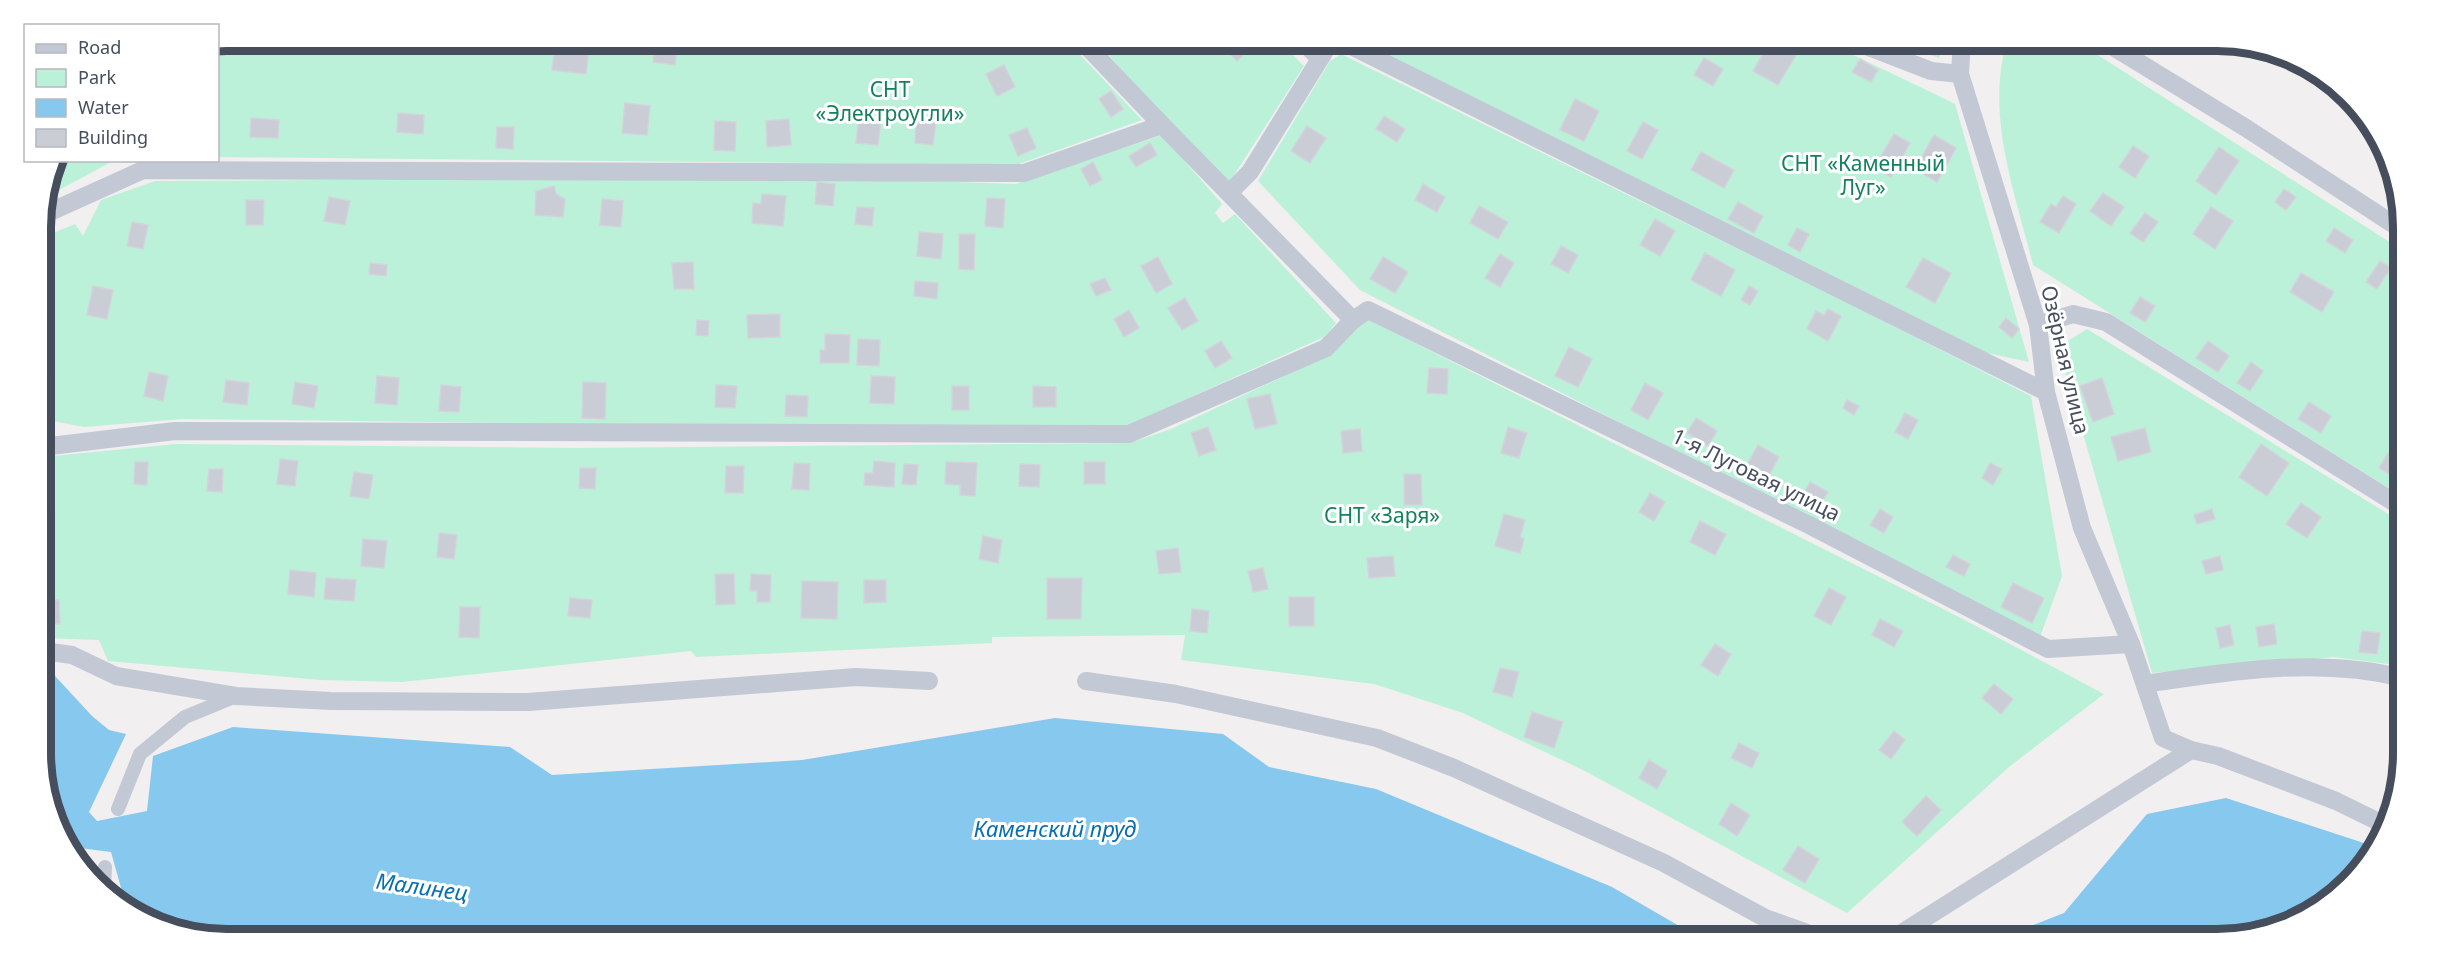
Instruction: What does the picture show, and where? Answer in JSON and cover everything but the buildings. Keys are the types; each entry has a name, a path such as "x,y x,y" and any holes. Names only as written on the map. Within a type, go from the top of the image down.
{"street":[{"name":"1-я Луговая улица","path":"1091,51 1229,193 1360,315 1809,525 2049,649 2131,644"},
{"path":"1229,193 1250,172 1324,51"},
{"path":"1361,51 2046,392"},
{"path":"1879,51 1931,71 1960,74"},
{"name":"Озёрная улица","path":"1961,51 1960,74 2038,325 2046,392 2082,528 2131,644 2163,738 2191,750 2229,760 2336,801 2379,822"},
{"path":"2120,51 2247,128 2393,224"},
{"path":"51,211 143,170 1024,173 1162,125"},
{"path":"2038,325 2073,314 2106,322 2393,502"},
{"path":"51,446 175,431 1129,434 1326,348 1360,315"},
{"path":"51,652 72,655 116,676 236,696 331,701 528,702 856,677 928,681"},
{"path":"2145,684 2229,671 2332,667 2393,676"},
{"path":"1086,681 1176,694 1377,738 1454,768 1664,863 1765,918 1796,929"},
{"path":"118,809 140,754 185,717 236,696"},
{"path":"1908,929 2191,750"},
{"path":"104,878 105,867"}],"green space":[{"name":"СНТ «Электроугли»","path":"219,51 1076,51 1142,120 1016,165 219,157"},
{"path":"1105,51 1289,51 1304,66 1229,183"},
{"name":"СНТ «Каменный Луг»","path":"1380,51 1845,51 1955,104 2029,362 1973,350"},
{"path":"1920,51 1941,51 1939,58"},
{"path":"2005,51 2092,51 2393,244 2393,491 2033,265 2005,153 1999,97"},
{"path":"1341,54 1856,307 2031,396 2062,576 2040,637 1360,290 1258,181 1330,61"},
{"path":"1162,135 1222,204 1215,213 1223,223 1235,214 1336,323 1324,337 1124,427 850,427 182,419 84,427 51,421 51,234 75,224 83,236 101,200 155,181 812,177 1016,184"},
{"path":"63,162 111,162 54,193"},
{"name":"СНТ «Заря»","path":"1365,318 1959,617 2104,694 2009,767 1847,913 1583,770 1463,713 1374,684 1181,660 1185,635 992,637 992,643 696,657 691,651 402,682 321,680 108,661 99,640 51,638 51,456 176,444 579,448 1130,443 1171,429 1329,355"},
{"path":"2087,329 2393,517 2393,665 2333,657 2152,673 2058,347"}],"water":[{"name":"Каменский пруд","path":"51,669 92,716 109,730 126,734 89,812 97,821 147,811 153,756 233,727 510,747 552,775 802,760 1055,718 1223,734 1269,767 1376,789 1612,887 1684,929 227,929 170,920 129,899 123,894 111,852 79,848 60,810 51,765"},
{"path":"2226,798 2367,844 2342,878 2324,893 2295,911 2252,926 2229,929 2023,929 2064,913 2147,814"}],"water label":[{"name":"Малинец","path":"422,887"}]}
